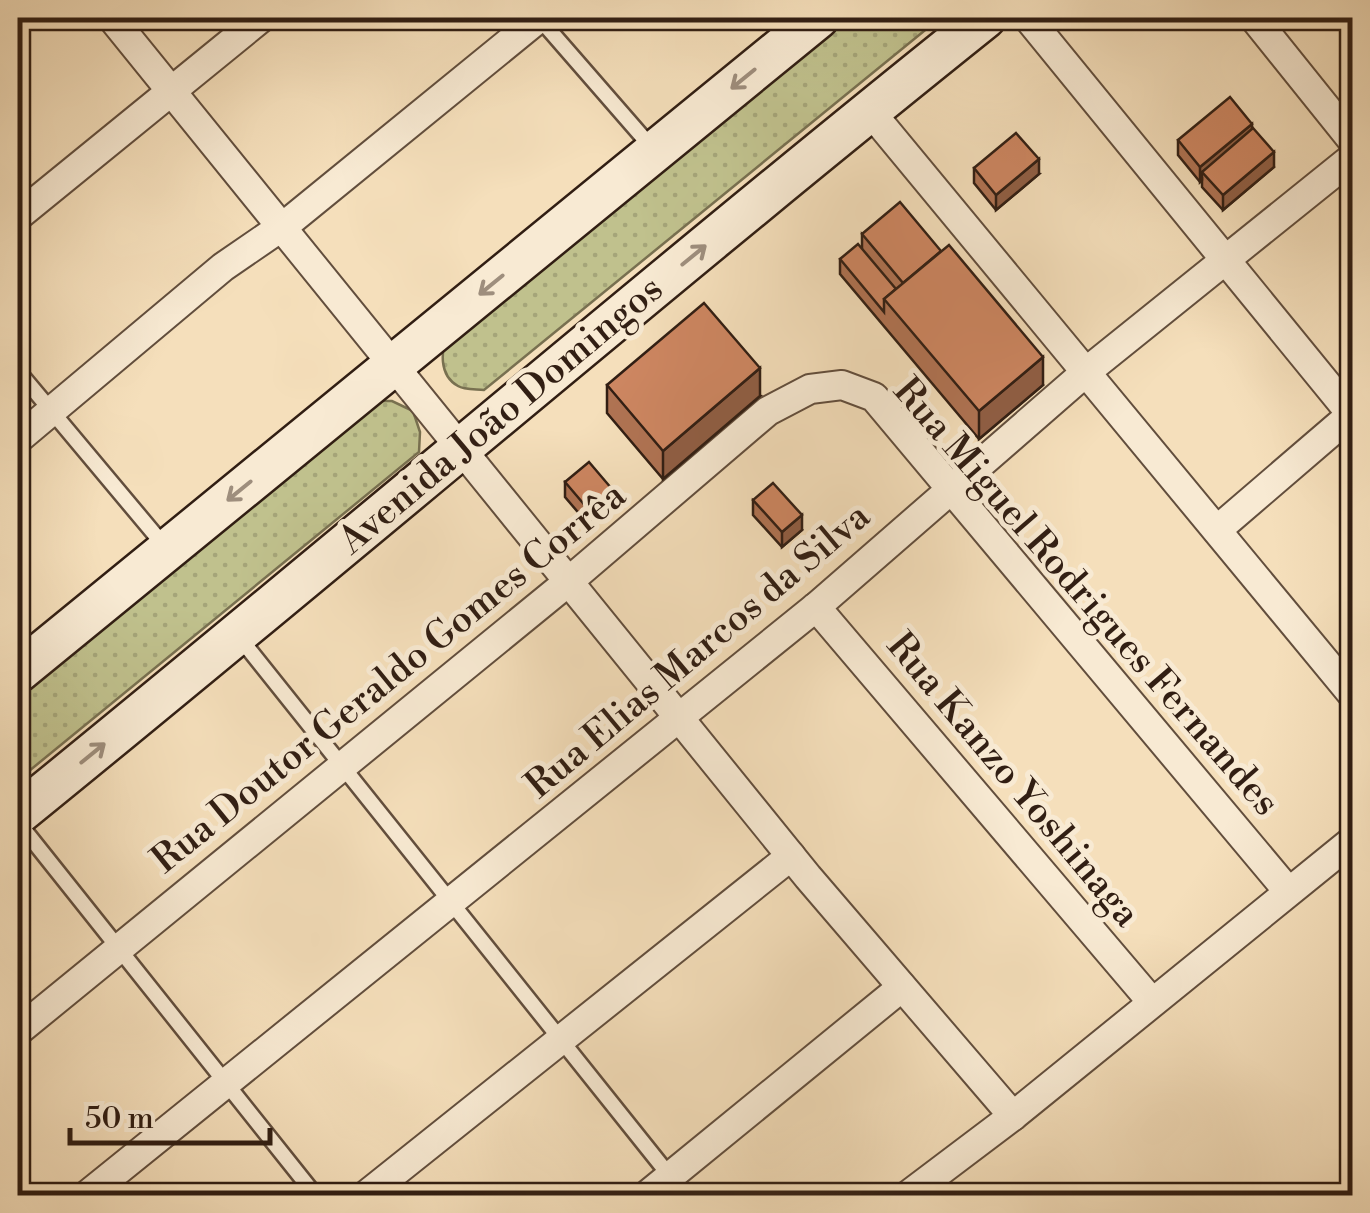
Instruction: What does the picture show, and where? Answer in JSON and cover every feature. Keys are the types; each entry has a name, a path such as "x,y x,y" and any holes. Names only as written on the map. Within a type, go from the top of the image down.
{"street":[{"path":"112,18 791,856 1013,1116"},
{"path":"18,216 261,18"},
{"path":"18,672 818,18"},
{"name":"Avenida João Domingos","path":"18,814 985,18"},
{"path":"1028,18 1352,415 1217,530"},
{"path":"1255,18 1352,140"},
{"path":"18,438 223,267 290,221 530,21"},
{"path":"869,110 1352,694"},
{"name":"Rua Elias Marcos da Silva","path":"86,1196 816,606 1086,372 1352,158"},
{"name":"Rua Miguel Rodrigues Fernandes","path":"810,388 842,384 874,398 1288,892"},
{"name":"Rua Doutor Geraldo Gomes Corrêa","path":"18,1032 568,582 768,411 810,388"},
{"name":"Rua Kanzo Yoshinaga","path":"816,606 1152,1002"},
{"path":"907,1196 1013,1116 1352,840"},
{"path":"365,1196 791,856"},
{"path":"646,1196 902,987"}],"lane":[{"path":"530,21 655,151"},
{"path":"18,372 168,550"},
{"path":"238,636 669,1176"},
{"path":"18,822 316,1196"}],"green space":[{"path":"832,18 940,18 484,390 458,386 447,376 443,362 446,332"},
{"path":"373,401 392,401 413,411 420,432 419,452 18,780 18,691"}],"building":[{"path":"1230,97 1252,124 1200,167 1178,140"},
{"path":"1253,128 1274,152 1223,195 1202,172"},
{"path":"1016,133 1039,159 996,195 974,168"},
{"path":"900,202 941,251 903,283 862,234"},
{"path":"858,244 896,289 884,299 884,312 840,259"},
{"path":"949,245 1043,357 979,411 884,299"},
{"path":"704,303 760,368 663,451 607,385"},
{"path":"589,462 612,489 588,509 565,482"},
{"path":"773,483 802,515 782,532 753,500"}]}
